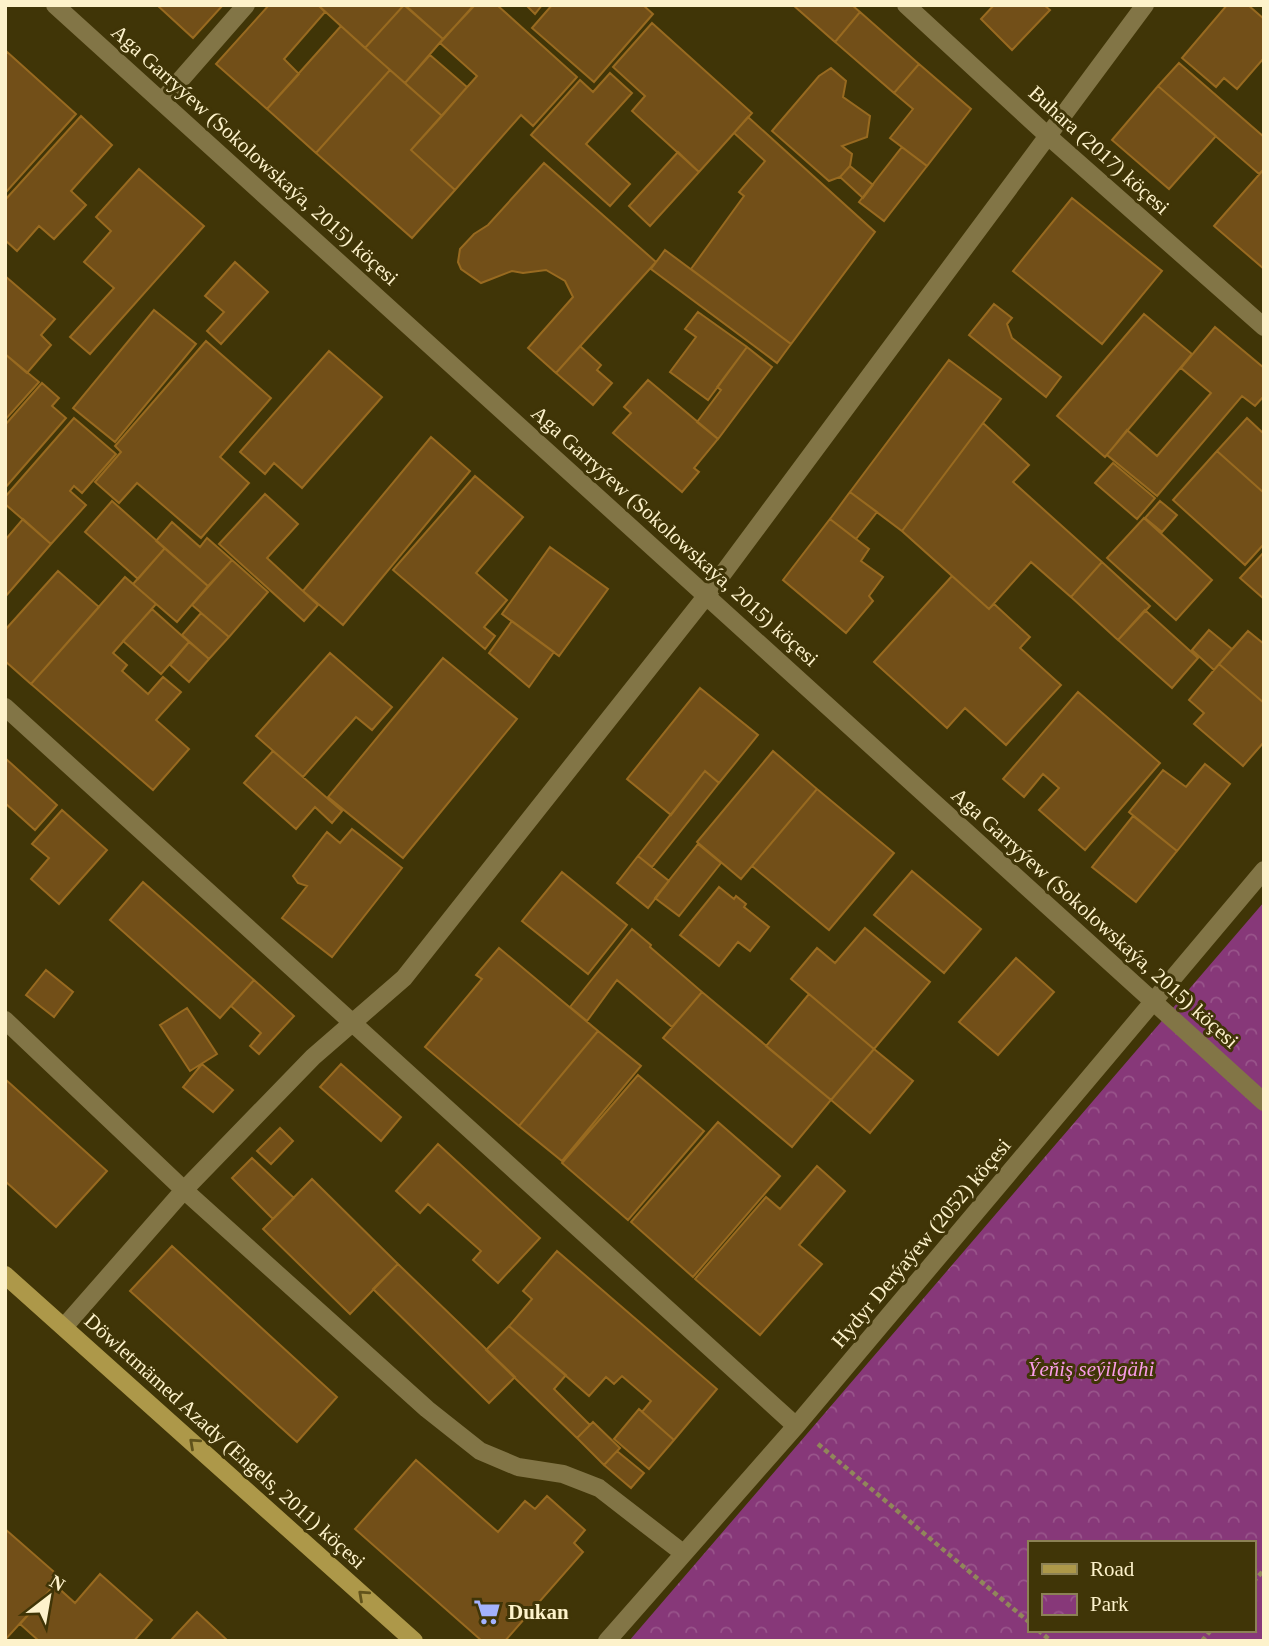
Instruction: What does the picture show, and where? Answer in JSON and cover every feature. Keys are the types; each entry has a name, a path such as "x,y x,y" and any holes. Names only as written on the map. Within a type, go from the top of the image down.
{"street":[{"name":"Aga Garryýew (Sokolowskaýa, 2015) köçesi","path":"55,5 1264,1102"},
{"path":"162,101 246,5"},
{"name":"Buhara (2017) köçesi","path":"905,5 1264,327"},
{"path":"64,1327 184,1190 313,1057 404,978 707,595 1145,5"},
{"path":"5,707 796,1426"},
{"name":"Hydyr Derýaýew (2052) köçesi","path":"607,1641 796,1426 1264,870"},
{"path":"5,1020 184,1190 428,1409 480,1451 518,1467 563,1474 599,1488 683,1553"},
{"name":"Döwletmämed Azady (Engels, 2011) köçesi","path":"5,1275 414,1641"}],"path":[{"path":"796,1426 1028,1621"}],"green space":[{"name":"Ýeňiş seýilgähi","path":"1264,902 1264,1641 629,1641"}],"building":[{"path":"157,5 223,5 193,38"},
{"path":"269,5 318,5 325,12 284,59 299,74 267,109 216,64"},
{"path":"318,5 404,5 365,48"},
{"path":"404,5 443,39 405,83 365,48"},
{"path":"405,5 474,5 474,6 443,39"},
{"path":"474,5 497,5 577,77 533,126 521,115 455,190 411,150 477,76 440,43"},
{"path":"526,5 542,5 535,14"},
{"path":"552,5 643,5 653,14 594,82 532,28"},
{"path":"793,5 852,5 860,12 835,42"},
{"path":"994,5 1044,5 1050,10 1012,50 981,19"},
{"path":"1227,5 1248,5 1264,19 1264,58 1237,89 1224,78 1216,87 1182,58"},
{"path":"860,12 919,64 894,93 835,42"},
{"path":"652,23 752,113 699,172 632,111 645,96 613,67"},
{"path":"341,26 390,70 316,153 267,109"},
{"path":"6,51 76,114 7,191 5,189"},
{"path":"430,55 467,87 442,116 405,83"},
{"path":"1179,63 1264,137 1264,169 1259,174 1158,86"},
{"path":"919,64 971,109 927,166 890,138 913,109 894,93"},
{"path":"831,68 846,81 843,97 870,116 867,137 842,146 852,154 850,166 840,177 829,181 772,131 819,76"},
{"path":"390,70 442,116 411,150 455,190 412,238 316,153"},
{"path":"610,73 632,93 586,144 630,184 610,206 531,135 580,80 593,92"},
{"path":"1158,86 1216,136 1169,189 1112,140"},
{"path":"81,116 112,145 71,191 86,205 54,239 39,226 17,251 5,240 5,200"},
{"path":"748,117 875,232 791,344 691,269 744,196 739,192 765,161 734,133"},
{"path":"902,147 927,166 884,221 859,202"},
{"path":"678,152 699,172 650,226 629,206"},
{"path":"544,163 656,262 556,373 528,348 573,297 565,281 546,270 523,273 512,271 481,283 461,269 458,262 460,249 474,234 488,225"},
{"path":"850,166 873,185 863,198 840,177"},
{"path":"139,169 204,226 90,354 70,337 114,288 84,262 111,231 96,217"},
{"path":"1264,169 1264,269 1214,226"},
{"path":"1072,198 1162,271 1102,344 1013,271"},
{"path":"665,250 791,344 777,363 651,269"},
{"path":"235,262 268,292 221,344 207,331 224,312 205,296"},
{"path":"5,276 55,319 41,335 51,345 27,373 5,354"},
{"path":"994,304 1012,318 1007,324 1012,338 1061,377 1046,397 969,335"},
{"path":"154,310 196,344 115,442 73,408"},
{"path":"698,312 747,347 708,400 670,372 696,337 685,329"},
{"path":"1144,314 1192,354 1105,457 1057,416"},
{"path":"1215,327 1264,368 1264,396 1255,406 1242,396 1157,496 1107,455 1127,430 1157,456 1211,393 1181,368"},
{"path":"206,341 271,398 220,457 249,483 201,538 137,483 119,503 95,482 121,452 115,446"},
{"path":"580,346 601,365 597,370 612,383 593,405 556,373"},
{"path":"747,347 772,367 718,439 697,422 721,390 717,387"},
{"path":"329,351 382,397 302,488 274,463 265,474 240,452"},
{"path":"5,354 39,382 5,420"},
{"path":"949,360 1001,399 902,531 850,492"},
{"path":"648,380 718,439 694,468 699,472 682,492 613,433 631,413 624,407"},
{"path":"42,383 59,398 52,406 66,418 5,488 5,425"},
{"path":"74,418 116,454 82,493 74,486 70,491 86,505 51,544 5,504 5,497"},
{"path":"1247,418 1264,434 1264,493 1217,451"},
{"path":"983,423 1029,465 1013,482 1102,562 1071,597 1031,562 989,609 902,531"},
{"path":"431,437 470,471 343,625 303,591"},
{"path":"1217,451 1264,493 1264,544 1245,565 1173,500"},
{"path":"1113,463 1155,498 1137,519 1095,483"},
{"path":"475,476 523,517 476,573 507,600 484,627 495,636 485,649 393,570"},
{"path":"850,492 877,512 856,539 830,519"},
{"path":"265,494 298,524 267,558 318,605 304,621 219,544"},
{"path":"112,501 165,548 138,579 85,532"},
{"path":"1160,501 1177,515 1162,532 1145,518"},
{"path":"1144,518 1212,580 1176,620 1107,558"},
{"path":"23,519 51,544 5,597 5,540"},
{"path":"830,519 869,549 861,561 883,577 869,596 873,601 846,633 783,580"},
{"path":"172,522 200,547 207,538 232,560 208,586 156,541"},
{"path":"550,547 608,589 559,656 502,614"},
{"path":"165,548 208,586 177,622 133,584"},
{"path":"1264,552 1264,599 1240,578"},
{"path":"232,560 268,592 229,637 192,605"},
{"path":"1102,562 1150,606 1118,640 1071,597"},
{"path":"58,571 99,607 31,684 5,661 5,630"},
{"path":"952,576 989,609 994,604 1030,637 1020,648 1061,685 1006,745 965,708 947,728 874,662"},
{"path":"125,577 156,604 113,653 127,665 122,671 148,694 163,677 181,692 156,720 189,749 153,790 31,684"},
{"path":"152,609 189,642 161,674 123,641"},
{"path":"1145,610 1198,658 1172,688 1118,640"},
{"path":"201,613 229,637 209,659 182,635"},
{"path":"512,621 554,652 529,687 489,653"},
{"path":"1209,630 1232,649 1214,670 1192,650"},
{"path":"1248,631 1264,644 1264,703 1219,664"},
{"path":"189,642 209,659 189,682 170,665"},
{"path":"330,653 392,707 372,730 356,717 303,777 256,736"},
{"path":"443,658 517,719 403,858 328,797"},
{"path":"1219,664 1264,703 1264,742 1243,766 1194,724 1204,713 1189,700"},
{"path":"700,688 758,735 719,783 705,771 671,815 627,779"},
{"path":"1078,692 1160,763 1085,850 1039,810 1059,788 1043,774 1024,797 1003,779"},
{"path":"273,751 342,811 332,823 315,807 296,829 244,783"},
{"path":"773,751 817,789 741,879 697,842"},
{"path":"5,758 57,805 35,830 5,803"},
{"path":"1205,764 1230,784 1177,851 1129,812 1163,770 1186,787"},
{"path":"705,771 719,783 652,867 638,856"},
{"path":"817,789 894,853 829,930 752,866"},
{"path":"62,810 107,850 59,904 31,879 49,858 32,844"},
{"path":"1133,816 1177,851 1136,902 1092,867"},
{"path":"352,829 402,868 332,957 282,918 307,886 298,883 293,876 327,832 340,843"},
{"path":"698,844 721,863 679,916 655,898"},
{"path":"638,856 669,881 648,908 617,883"},
{"path":"912,871 981,929 944,973 874,915"},
{"path":"562,872 627,925 588,974 522,921"},
{"path":"143,882 254,980 220,1018 110,920"},
{"path":"719,887 734,899 736,896 746,904 744,907 769,927 750,951 738,942 719,966 680,935"},
{"path":"865,928 930,982 874,1049 791,979 817,948 835,963"},
{"path":"632,929 702,992 672,1027 617,980 587,1021 570,1007"},
{"path":"499,948 598,1031 519,1126 425,1047 482,979 476,975"},
{"path":"1016,958 1054,992 998,1055 959,1022"},
{"path":"46,970 73,992 54,1017 26,995"},
{"path":"254,980 294,1016 259,1054 250,1046 261,1033 231,1006"},
{"path":"702,992 831,1100 792,1147 663,1038"},
{"path":"809,994 874,1049 831,1100 766,1046"},
{"path":"187,1008 217,1054 190,1071 160,1025"},
{"path":"598,1031 641,1066 562,1161 519,1126"},
{"path":"874,1049 913,1081 870,1133 831,1100"},
{"path":"202,1064 233,1090 213,1112 183,1087"},
{"path":"341,1064 401,1117 381,1141 320,1087"},
{"path":"638,1075 704,1131 628,1220 562,1163"},
{"path":"5,1079 107,1171 56,1227 5,1181"},
{"path":"718,1122 780,1176 693,1277 631,1222"},
{"path":"280,1128 293,1141 271,1164 257,1151"},
{"path":"438,1144 540,1238 498,1283 473,1260 481,1251 428,1204 420,1213 396,1191"},
{"path":"252,1158 294,1198 273,1219 232,1178"},
{"path":"817,1166 845,1191 799,1245 822,1264 760,1335 695,1279 766,1197 780,1209"},
{"path":"312,1179 398,1264 350,1314 263,1229"},
{"path":"172,1246 337,1397 297,1442 130,1291"},
{"path":"557,1251 717,1389 674,1440 642,1412 651,1401 622,1376 614,1384 606,1377 589,1396 509,1326 532,1299 523,1291"},
{"path":"398,1264 515,1377 489,1403 373,1289"},
{"path":"509,1326 566,1375 554,1389 590,1425 577,1438 486,1350"},
{"path":"639,1409 674,1440 649,1469 614,1439"},
{"path":"593,1422 620,1448 604,1465 577,1438"},
{"path":"617,1451 644,1473 631,1488 604,1465"},
{"path":"416,1460 498,1532 525,1501 535,1509 547,1496 585,1530 574,1543 583,1552 505,1641 482,1641 355,1529"},
{"path":"5,1529 61,1578 5,1640"},
{"path":"100,1574 152,1620 134,1641 39,1641 20,1624 55,1585 75,1603"},
{"path":"197,1612 228,1641 170,1641"}],"place":[{"name":"Dukan","path":"487,1612"}]}
